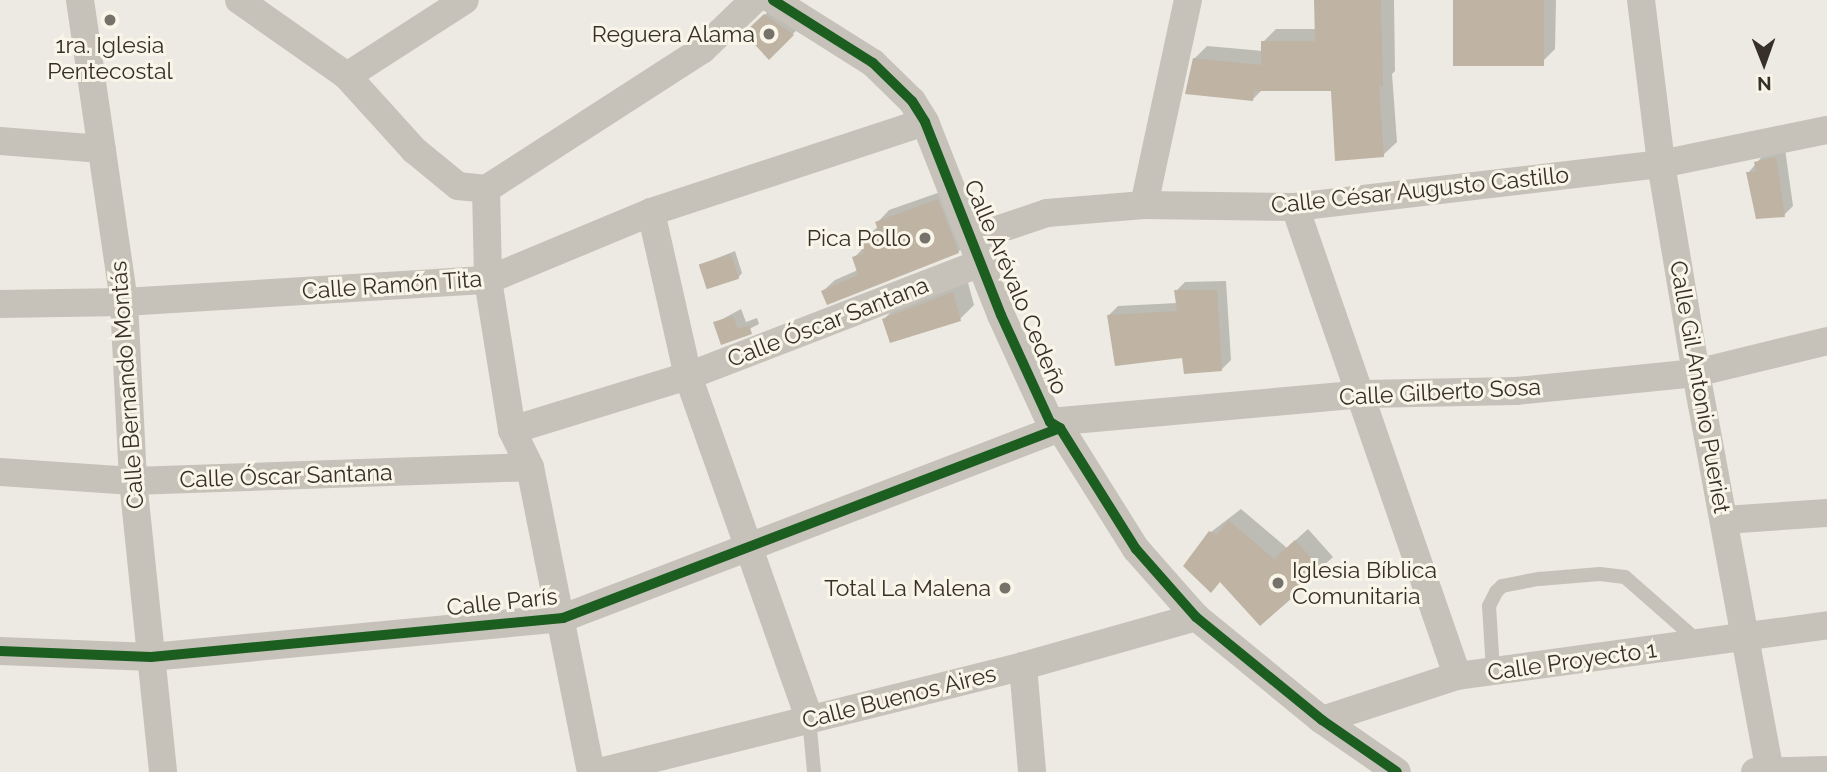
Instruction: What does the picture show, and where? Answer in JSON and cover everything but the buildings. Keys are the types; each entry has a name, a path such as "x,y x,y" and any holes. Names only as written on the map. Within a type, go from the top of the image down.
{"street":[{"name":"Calle Bernando Montás","path":"80,0 124,302 133,481 163,772"},
{"path":"239,0 347,76 414,150 458,186 486,189 702,50 754,0"},
{"path":"347,76 464,0"},
{"name":"Calle Arévalo Cedeño","path":"773,0 873,64 897,84 925,122 978,250 1001,315 1055,425 1136,549 1196,617 1322,720 1397,772"},
{"path":"1144,205 1188,0"},
{"name":"Calle Gil Antonio Pueriet","path":"1641,0 1661,164 1745,637 1765,771"},
{"name":"Calle Ramón Tita","path":"0,304 124,302 488,280 651,212 925,122"},
{"name":"Calle César Augusto Castillo","path":"978,250 1047,213 1144,205 1295,207 1661,164 1827,130"},
{"path":"0,141 102,149"},
{"path":"486,189 488,280 512,430 530,467 563,618 591,772"},
{"path":"1295,207 1363,394 1457,677"},
{"path":"651,212 688,376 747,550 809,718"},
{"name":"Calle Óscar Santana","path":"512,430 688,376 978,250"},
{"name":"Calle Gilberto Sosa","path":"1055,425 1363,394 1516,391 1696,373 1827,341"},
{"name":"Calle París","path":"0,651 151,657 563,618 747,550 1055,425"},
{"name":"Calle Óscar Santana","path":"0,472 133,481 530,467"},
{"path":"1724,520 1827,513"},
{"name":"Calle Buenos Aires","path":"599,772 1023,666 1196,617"},
{"name":"Calle Proyecto 1","path":"1322,720 1457,677 1827,625"},
{"path":"1023,666 1032,772"},
{"path":"1765,771 1827,770"}],"lane":[{"path":"1493,671 1489,606 1496,592 1502,586 1539,579 1600,574 1625,577 1700,643"},
{"path":"809,718 814,772"}],"cycle path":[{"path":"773,0 873,63 912,101 925,122 1001,315 1050,422 1060,428 1136,549 1196,617 1322,720 1397,772"},
{"path":"0,651 151,657 563,618 1060,428"}],"place":[{"name":"1ra. Iglesia Pentecostal","path":"110,20"},
{"name":"Reguera Alama","path":"769,34"},
{"name":"Pica Pollo","path":"925,238"},
{"name":"Iglesia Bíblica Comunitaria","path":"1278,583"},
{"name":"Total La Malena","path":"1005,588"}]}
